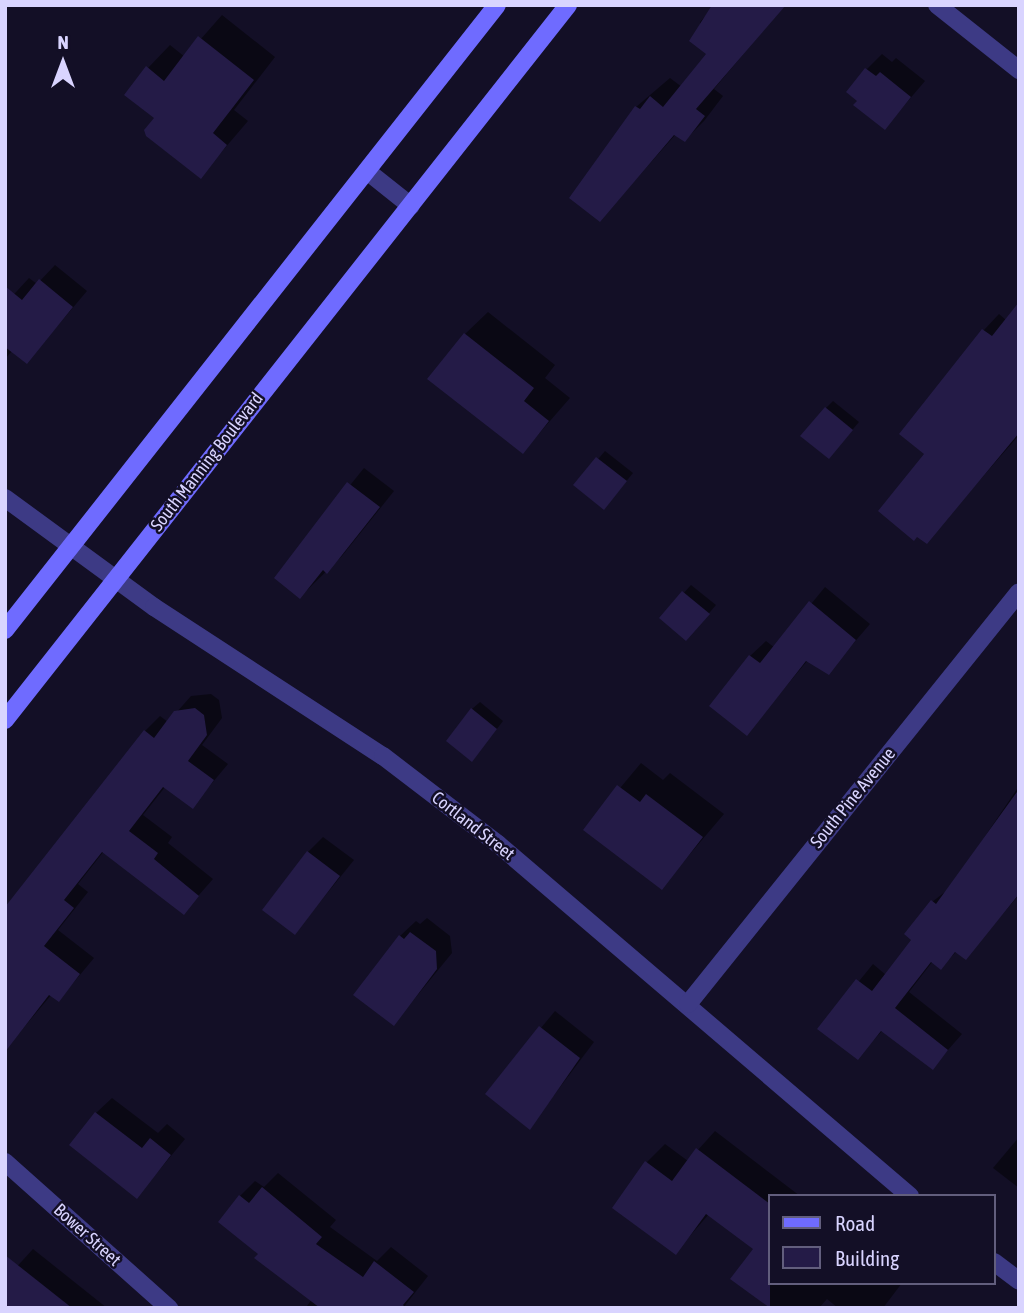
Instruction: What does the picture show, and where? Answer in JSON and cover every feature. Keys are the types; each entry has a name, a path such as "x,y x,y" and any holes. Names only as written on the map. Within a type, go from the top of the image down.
{"street":[{"path":"5,631 497,5"},
{"name":"South Manning Boulevard","path":"5,720 568,5"},
{"path":"937,5 1019,70"},
{"path":"367,171 411,206"},
{"name":"Cortland Street","path":"5,498 115,579 383,756 498,844 688,1004 810,1115 908,1194"},
{"name":"South Pine Avenue","path":"688,1004 1019,592"},
{"name":"Bower Street","path":"5,1161 169,1308"},
{"path":"996,1264 1019,1281"}],"building":[{"path":"712,5 786,5 696,109 705,116 685,142 674,135 600,222 569,198 635,106 640,109 650,96 663,107 706,54 689,41"},
{"path":"198,36 254,80 213,133 227,145 201,179 146,136 144,130 154,118 124,95 146,66 164,81"},
{"path":"865,68 876,76 880,72 911,97 885,130 853,105 857,101 846,92"},
{"path":"39,279 73,307 27,364 5,347 5,286 22,300"},
{"path":"1019,302 1019,433 927,544 917,537 914,541 878,511 924,454 899,434 982,329 992,336"},
{"path":"464,333 534,388 524,401 549,421 523,454 427,379"},
{"path":"825,407 853,430 829,459 800,436"},
{"path":"596,457 627,481 604,510 573,485"},
{"path":"347,482 380,507 327,574 323,570 300,599 274,578"},
{"path":"682,591 710,614 686,641 659,618"},
{"path":"809,601 856,640 829,675 806,661 747,736 709,706 749,655 760,663"},
{"path":"195,708 204,715 207,735 188,761 214,780 193,809 163,787 129,831 158,853 154,859 199,896 184,915 102,852 64,900 74,908 44,946 80,974 59,1002 49,995 5,1052 5,907 144,730 154,738 174,711"},
{"path":"471,708 497,729 472,762 446,741"},
{"path":"617,785 640,802 646,794 703,837 662,890 583,830"},
{"path":"1019,789 1019,894 966,960 955,952 941,970 931,962 895,1008 948,1050 933,1070 881,1031 858,1060 817,1029 856,979 872,991 911,940 904,934 931,900 936,904"},
{"path":"307,851 340,876 295,935 262,910"},
{"path":"410,932 436,951 437,969 394,1026 353,995 399,935 404,939"},
{"path":"539,1026 580,1058 530,1130 485,1094"},
{"path":"95,1112 142,1148 150,1138 171,1155 137,1199 69,1145"},
{"path":"696,1148 768,1202 770,1308 730,1279 753,1249 706,1214 676,1255 612,1208 645,1161 672,1181"},
{"path":"262,1187 322,1237 316,1244 363,1277 374,1261 414,1292 403,1305 406,1308 320,1308 254,1258 258,1254 218,1222 239,1195 249,1203"},
{"path":"5,1255 72,1308 5,1308"}]}
